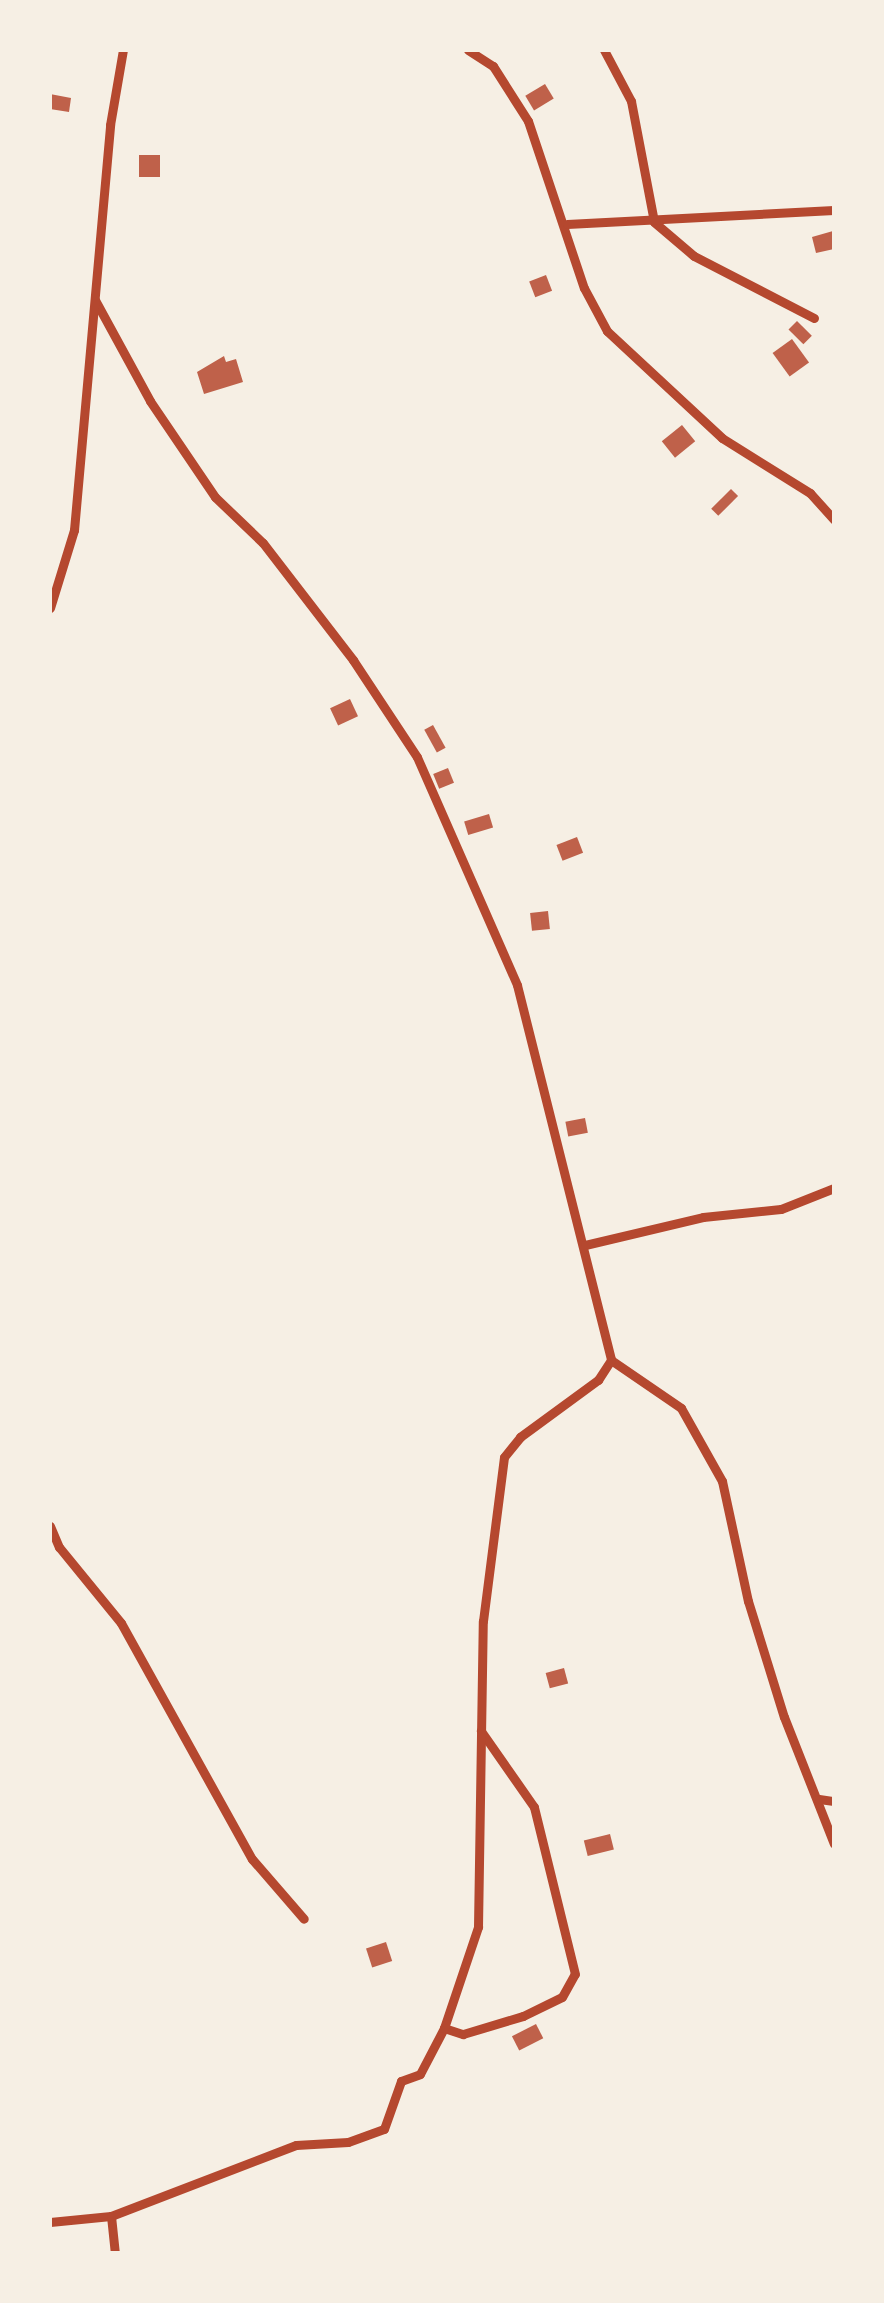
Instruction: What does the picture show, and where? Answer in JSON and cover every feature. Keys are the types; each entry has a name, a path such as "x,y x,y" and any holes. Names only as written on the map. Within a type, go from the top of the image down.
{"street":[{"path":"50,608 74,530 122,50"},
{"path":"468,50 493,66 528,121 567,224 584,288 633,361 722,438 810,492 834,520"},
{"path":"604,50 632,101 654,222 694,256 814,318"},
{"path":"567,224 834,210"},
{"path":"95,300 150,401 214,497 274,558 354,660 417,757 518,985 612,1360 680,1408 722,1480 748,1601 784,1716 834,1844"},
{"path":"585,1245 703,1216 781,1210 834,1188"},
{"path":"50,2222 111,2216 296,2145 348,2142 384,2129 402,2082 420,2074 444,2028 478,1928 482,1621 504,1457 520,1437 598,1380 612,1360"},
{"path":"50,1526 58,1547 112,1608 252,1859 304,1918"},
{"path":"444,2028 463,2034 524,2016 562,1997 576,1974 534,1807 481,1731"},
{"path":"819,1800 834,1801"},
{"path":"111,2216 116,2253"}],"building":[{"path":"545,84 554,99 534,110 525,96"},
{"path":"50,94 71,98 69,112 50,109"},
{"path":"139,155 160,155 160,177 139,177"},
{"path":"833,231 834,249 816,253 812,237"},
{"path":"546,275 552,291 535,297 529,281"},
{"path":"797,321 812,336 803,344 789,329"},
{"path":"792,339 809,362 790,377 773,353"},
{"path":"224,356 226,362 236,359 243,382 204,394 197,372"},
{"path":"682,425 695,441 675,458 662,441"},
{"path":"731,489 738,496 718,516 711,509"},
{"path":"350,699 358,716 338,726 330,708"},
{"path":"433,725 446,748 437,753 424,730"},
{"path":"448,768 454,783 439,789 433,774"},
{"path":"489,814 493,827 468,835 464,822"},
{"path":"577,837 583,853 563,861 556,845"},
{"path":"548,911 550,929 532,931 530,913"},
{"path":"585,1118 588,1133 568,1137 565,1122"},
{"path":"564,1668 568,1683 550,1688 546,1673"},
{"path":"610,1834 614,1850 588,1856 584,1841"},
{"path":"386,1942 392,1961 372,1968 366,1948"},
{"path":"536,2024 543,2038 519,2051 512,2036"}]}
